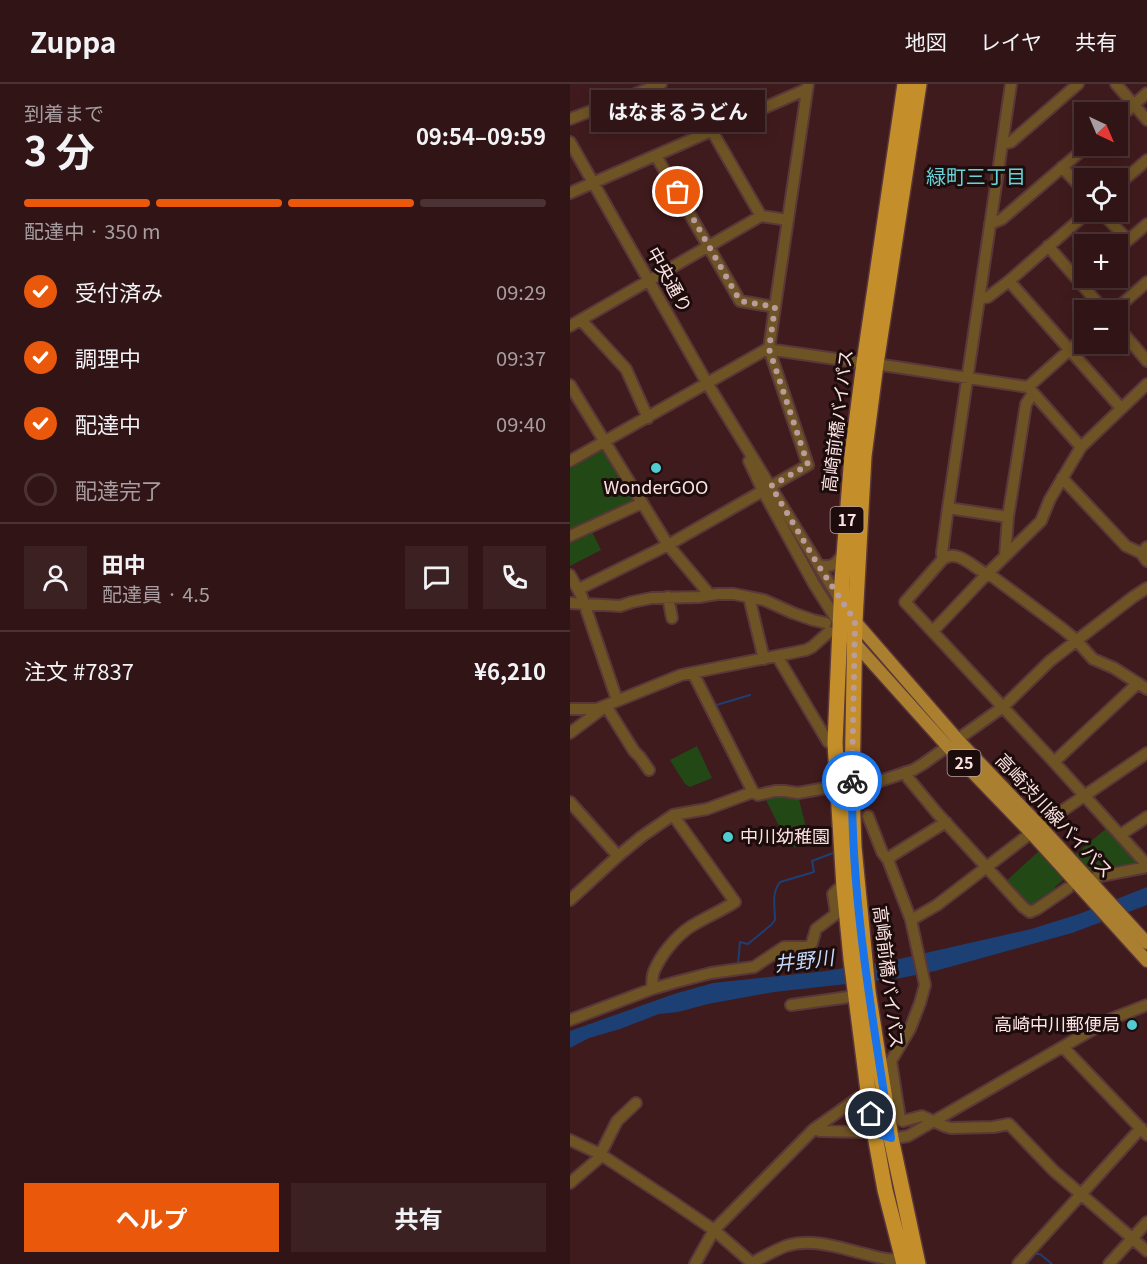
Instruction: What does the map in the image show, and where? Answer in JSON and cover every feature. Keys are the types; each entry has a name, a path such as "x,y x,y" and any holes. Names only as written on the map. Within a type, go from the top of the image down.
{"highway":[{"name":"高崎前橋バイパス","path":"903,1261 885,1190 874,1133 860,993 854,847 835,743 837,626 864,456 870,363 905,84"},
{"name":"高崎前橋バイパス","path":"837,626 842,604 852,455 919,84"},
{"name":"高崎前橋バイパス","path":"837,626 854,643 845,788 844,887 858,958"},
{"name":"高崎前橋バイパス","path":"860,993 918,1264"}],"main road":[{"name":"高崎渋川線バイパス","path":"837,626 909,682 953,743"},
{"name":"高崎渋川線バイパス","path":"854,643 1036,829 1124,926 1147,961"},
{"path":"853,669 863,661 871,661"},
{"name":"高崎渋川線バイパス","path":"1124,926 1147,943"}],"street":[{"path":"570,119 661,84"},
{"path":"944,559 942,553 948,508 1011,84"},
{"path":"1002,144 1011,142 1078,84"},
{"path":"1116,84 1147,120"},
{"path":"570,193 808,87"},
{"path":"579,589 668,545 808,465 769,349 808,87"},
{"path":"1128,110 1147,93"},
{"path":"712,131 761,216"},
{"name":"中央通り","path":"570,142 738,435 753,470 842,604"},
{"path":"656,156 740,301 775,307"},
{"path":"990,224 1002,219 1075,156"},
{"path":"1128,176 1147,160"},
{"path":"1062,167 1074,180"},
{"path":"570,326 761,216 788,220"},
{"path":"979,299 988,297 1009,281 1076,222"},
{"path":"1111,222 1122,234"},
{"path":"1128,240 1147,224"},
{"path":"1048,246 1074,272"},
{"path":"1009,281 1120,408"},
{"path":"1126,300 1147,282"},
{"path":"581,320 626,369 648,418"},
{"path":"1128,339 1147,361"},
{"path":"1005,556 1008,517 1030,390 1074,346"},
{"path":"570,461 769,349 968,378 1030,390 1082,447"},
{"path":"933,631 1041,521 1050,499 1082,447 1147,384"},
{"path":"571,391 668,545 710,595"},
{"path":"1062,478 1126,546 1145,553"},
{"name":"中央通り","path":"767,489 837,626"},
{"path":"570,536 642,503"},
{"path":"948,508 1008,517"},
{"path":"818,565 828,567 833,565 844,551"},
{"path":"1054,762 1143,686 1094,659 1076,640 993,577 986,575 956,555 948,556 905,602 1147,866 1096,877"},
{"path":"570,575 579,589 584,604 611,703 634,752 649,770"},
{"path":"693,673 753,792 758,795 775,791 859,789 923,764 1003,707 1050,661 1147,588"},
{"path":"570,603 620,606 642,600 668,597 734,594 764,600 793,613 837,626"},
{"path":"668,597 672,618"},
{"path":"749,597 764,659"},
{"path":"570,709 597,709 667,680 806,650 837,626"},
{"path":"777,656 828,742 835,743"},
{"path":"570,733 611,703"},
{"path":"911,920 937,905 1036,829 1147,753"},
{"path":"906,772 908,778 946,822 1023,907 1030,912 1068,888"},
{"path":"570,900 641,837 673,815 707,809 753,792"},
{"path":"570,802 618,856"},
{"path":"652,989 654,970 675,941 688,928 735,902 673,815"},
{"path":"868,816 911,920 924,982 920,1003 913,1021 891,1061 900,1119 922,1116 951,1128 993,1127 1009,1124 1051,1168 1147,1251"},
{"path":"1120,835 1147,817"},
{"path":"888,860 946,822"},
{"path":"570,1020 652,989 699,976 754,967 784,947 808,947 812,943 816,929 836,914 833,894 834,891 844,887"},
{"path":"791,1005 830,1001 860,993"},
{"path":"814,1129 874,1133 891,1138 908,1136 1111,1019 1147,1005"},
{"path":"1018,1264 1081,1194 1144,1132 1063,1047"},
{"path":"695,1264 714,1230 814,1129 858,1098"},
{"path":"570,1182 598,1159 617,1121 636,1103"},
{"path":"570,1140 600,1154 714,1230 752,1263 786,1246 805,1243 837,1247 903,1261"},
{"path":"1109,1264 1147,1221"}],"green space":[{"path":"601,450 606,451 636,500 634,503 570,532 570,467"},
{"path":"591,530 601,550 570,566 570,540"},
{"path":"697,746 712,778 690,787 685,784 670,760"},
{"path":"798,795 810,844 803,846 800,843 795,848 780,828 766,800 768,796"},
{"path":"1109,826 1139,860 1138,864 1093,874 1075,855"},
{"path":"1039,851 1064,879 1055,887 1057,891 1030,908 1004,883"}],"water":[{"path":"1147,887 1147,905 1072,933 935,971 901,978 774,992 659,1014 589,1038 570,1048 570,1031 674,994 713,983 826,971 899,959 1031,929 1079,914"}],"waterway":[{"path":"713,706 750,695"},
{"path":"738,964 740,942 748,944 775,920 774,896 780,882 814,872 812,861 833,853"},
{"path":"773,1258 787,1251"},
{"path":"1027,1264 1035,1254 1040,1254 1052,1264"}],"way so far":[{"path":"678,192 740,301 775,307 769,349 808,465 771,486 842,604 855,621 852,781"}],"place":[{"name":"はなまるうどん","path":"678,192"},
{"name":"WonderGOO","path":"656,468"},
{"name":"中川幼稚園","path":"728,837"},
{"name":"高崎中川郵便局","path":"1132,1025"}],"district":[{"name":"緑町三丁目","path":"976,177"}],"route":[{"path":"852,781 854,847 863,952 891,1138 874,1133 871,1114"}],"water label":[{"name":"井野川","path":"804,961"}]}
